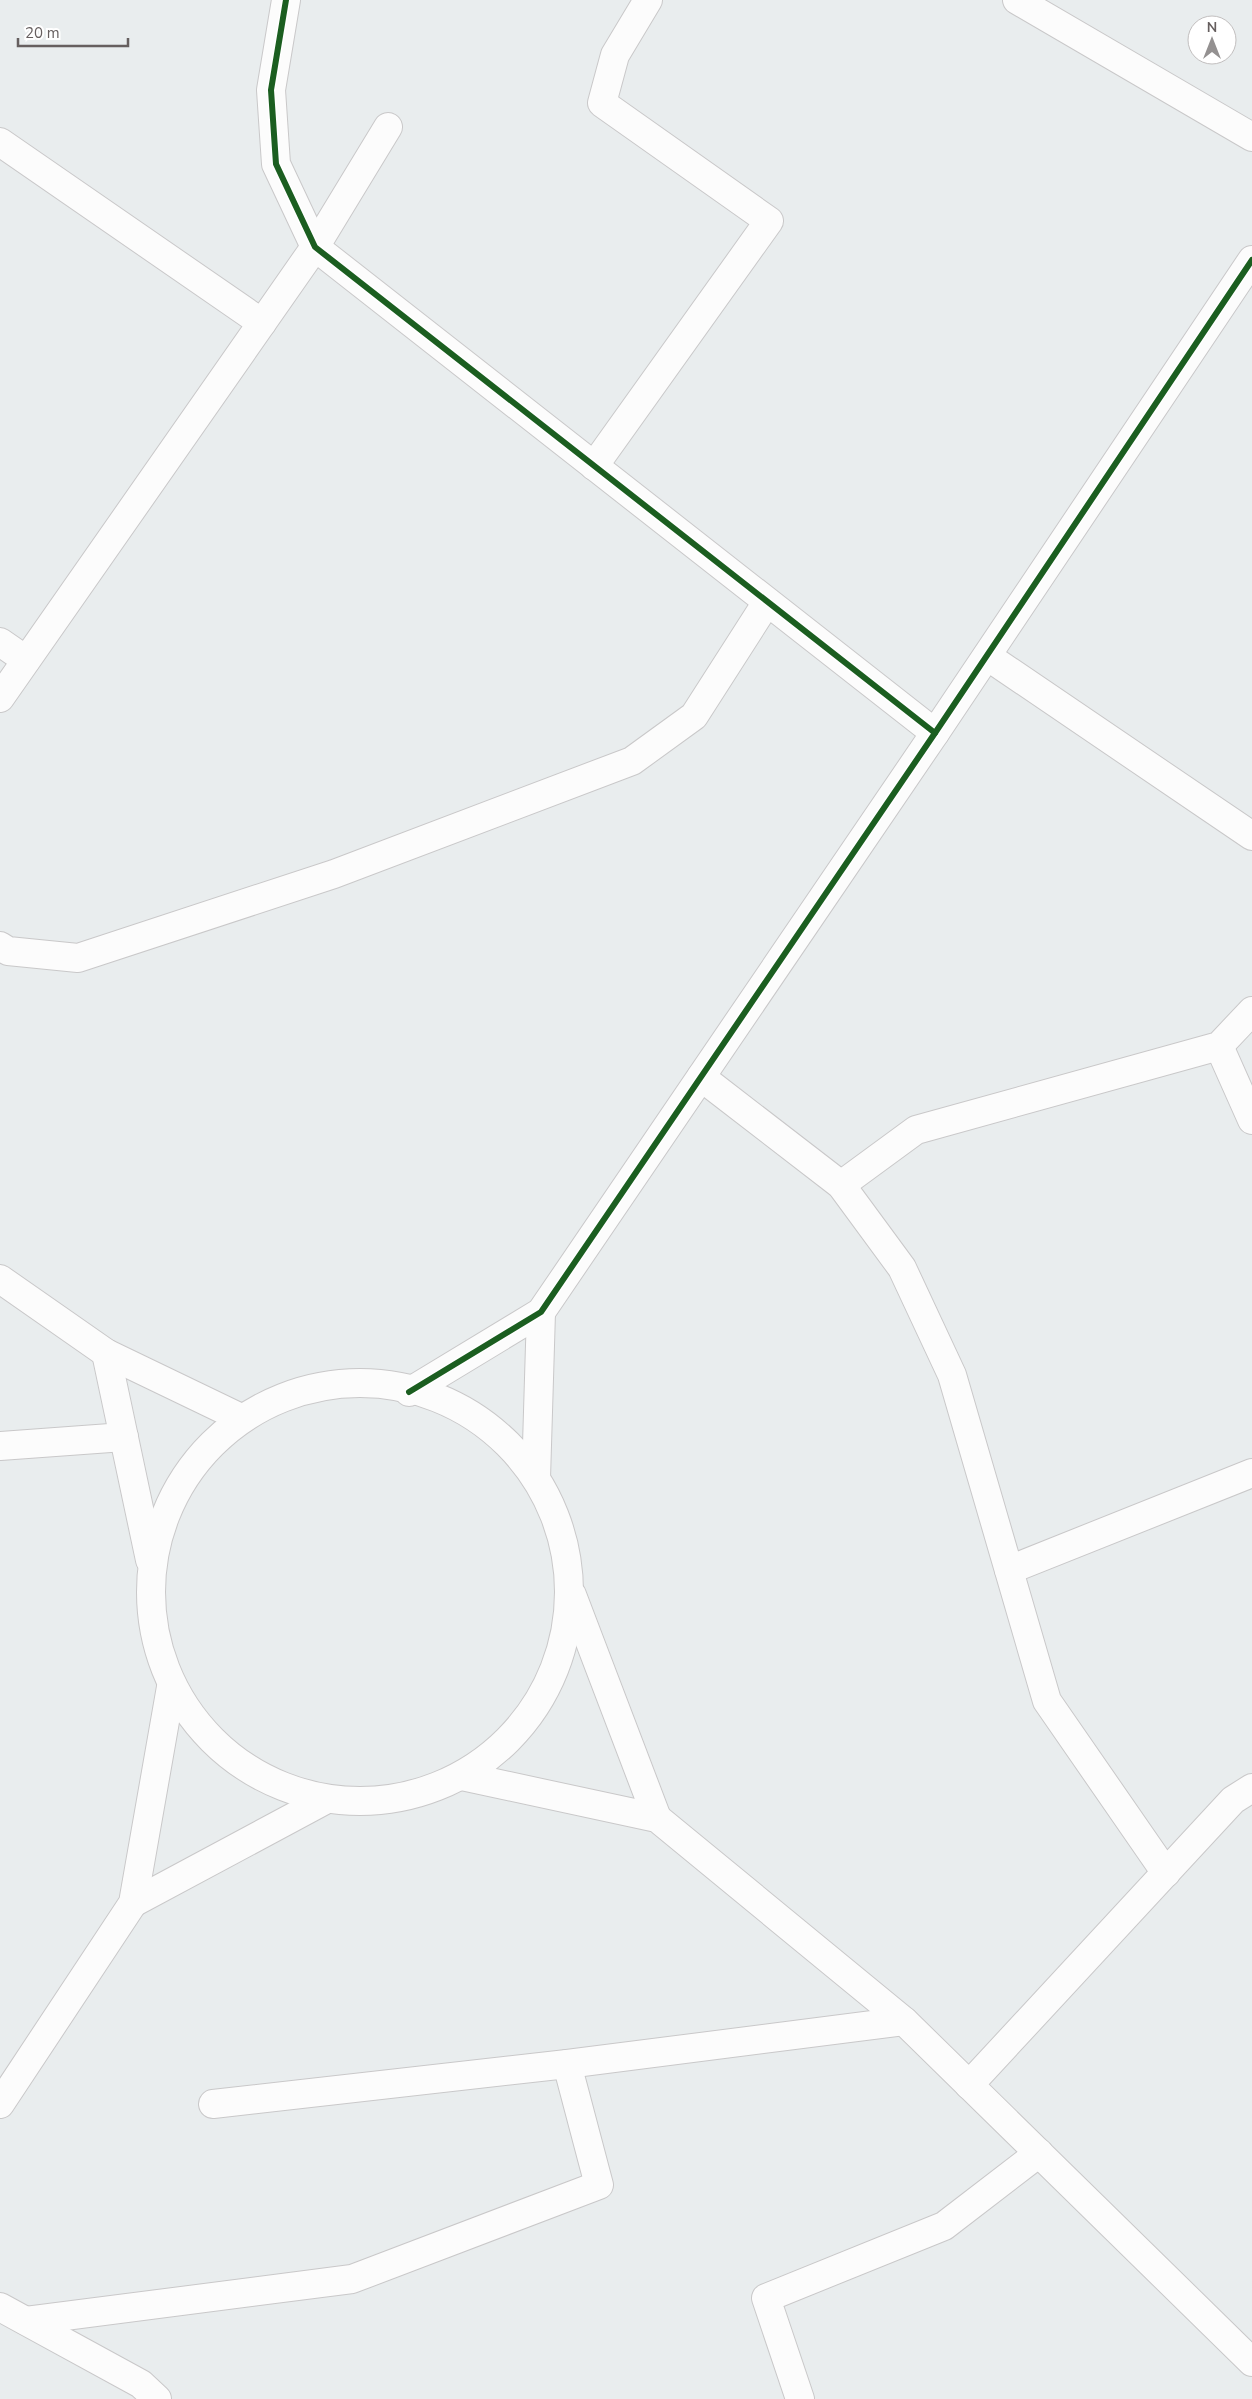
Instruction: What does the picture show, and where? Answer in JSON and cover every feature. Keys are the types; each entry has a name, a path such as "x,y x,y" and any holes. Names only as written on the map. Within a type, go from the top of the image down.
{"street":[{"path":"286,0 271,90 276,164 315,247 935,733"},
{"path":"594,466 769,221 602,102 614,56 648,0"},
{"path":"1017,0 1252,137"},
{"path":"0,698 315,247 388,127"},
{"path":"0,142 262,323"},
{"path":"408,1392 541,1312 935,733 1252,260"},
{"path":"0,946 8,951 78,958 334,874 632,761 694,716 766,602"},
{"path":"0,642 26,660"},
{"path":"987,656 1252,836"},
{"path":"841,1185 916,1130 1219,1046 1252,1011"},
{"path":"1219,1046 1252,1120"},
{"path":"701,1077 841,1185 902,1268 952,1375 1047,1701 1166,1873"},
{"path":"0,1279 106,1353 241,1418"},
{"path":"536,1478 541,1312"},
{"path":"106,1353 150,1560 150,1614 171,1687 217,1747 258,1776 328,1799 401,1798 462,1776 518,1731 558,1664 572,1595"},
{"path":"150,1560 175,1488 241,1418 307,1388 380,1382 478,1417 530,1466 562,1530 572,1595 657,1818"},
{"path":"0,1446 124,1437"},
{"path":"1009,1570 1252,1473"},
{"path":"0,2104 133,1903 171,1687"},
{"path":"462,1776 657,1818 904,2021 1252,2362"},
{"path":"969,2085 1233,1800 1252,1788"},
{"path":"133,1903 328,1799"},
{"path":"213,2104 567,2064 904,2021"},
{"path":"26,2321 352,2279 599,2185 567,2064"},
{"path":"800,2399 766,2298 944,2226 1039,2153"},
{"path":"0,2307 141,2384 157,2399"}],"cycle path":[{"path":"286,0 271,90 276,164 315,247 935,733"},
{"path":"409,1392 541,1312 935,733 1252,260"}]}
